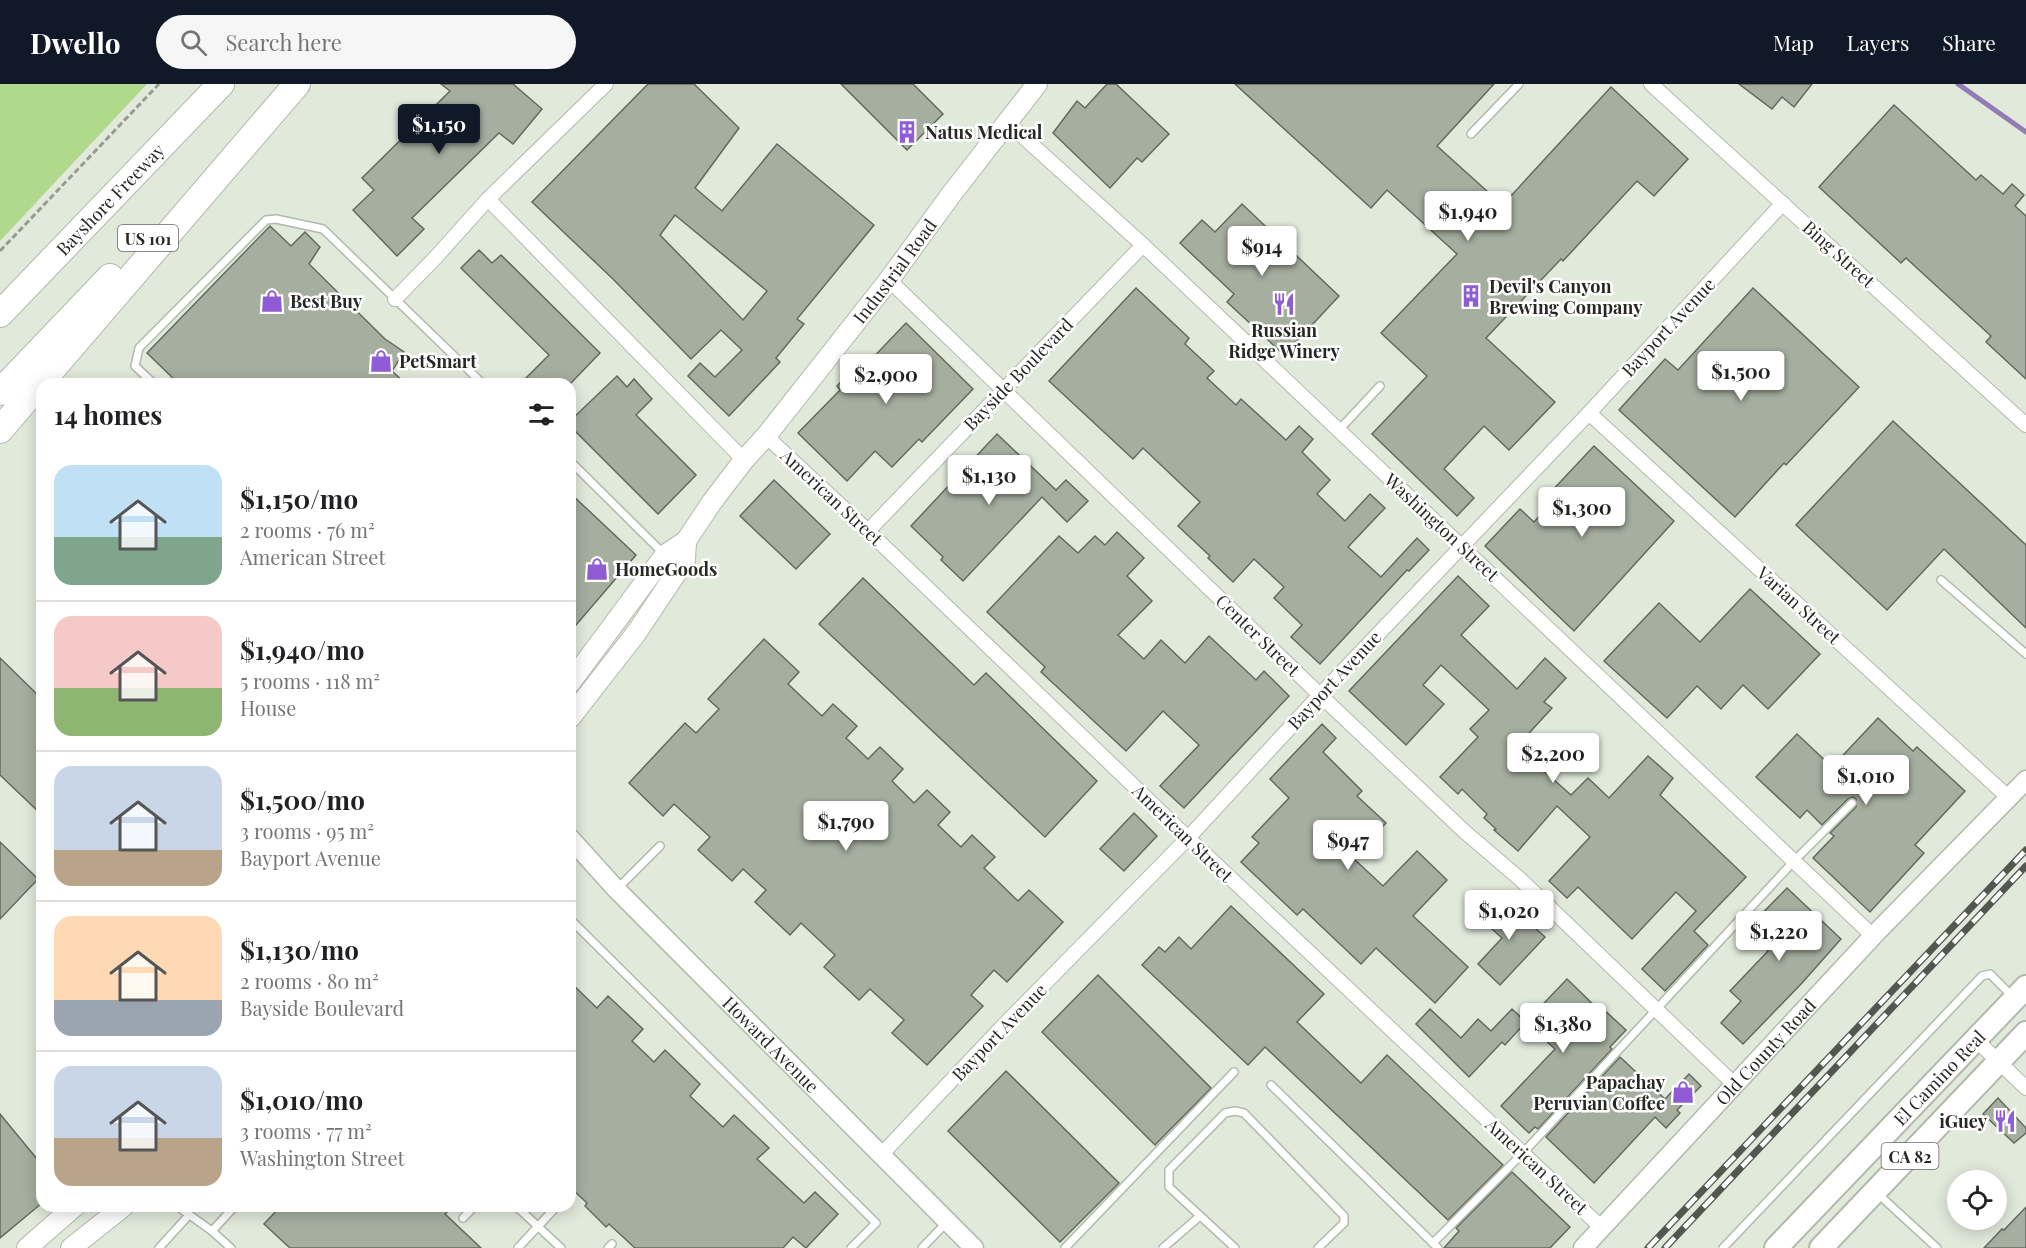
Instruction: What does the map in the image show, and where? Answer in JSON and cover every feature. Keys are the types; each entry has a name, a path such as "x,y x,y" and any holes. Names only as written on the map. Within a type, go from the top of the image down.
{"highway":[{"name":"Bayshore Freeway","path":"0,314 221,84"},
{"name":"US 101","path":"0,392 296,84"},
{"path":"44,378 296,84"},
{"path":"0,430 36,388"}],"main road":[{"name":"Industrial Road","path":"576,675 665,555 686,541 744,460 766,436 889,280 1036,84"},
{"name":"Industrial Road","path":"576,710 637,632 685,560 686,541"},
{"name":"El Camino Real","path":"1776,1248 2020,993"},
{"name":"El Camino Real","path":"1821,1248 2026,1033"},
{"path":"27,1248 68,1212"},
{"path":"71,1248 116,1212"}],"street":[{"path":"395,298 436,257 488,199 606,84"},
{"name":"Bing Street","path":"1651,84 2026,425"},
{"name":"Washington Street","path":"1008,123 1143,245 1873,936"},
{"path":"488,199 744,460"},
{"name":"Bayport Avenue","path":"882,1154 1008,1021 1188,838 1320,695 1589,413 1783,203"},
{"name":"Bayside Boulevard","path":"868,531 1143,245"},
{"name":"Center Street","path":"889,280 1320,695 1465,832 1520,879 1735,1085"},
{"name":"Varian Street","path":"1589,413 2009,798"},
{"name":"American Street","path":"766,436 1602,1228"},
{"name":"Old County Road","path":"1583,1248 1873,936 2026,780"},
{"name":"Howard Avenue","path":"576,845 616,889 974,1248"},
{"path":"1976,1040 2026,1088"}],"lane":[{"path":"1471,134 1519,84"},
{"path":"148,378 135,366 139,348 266,220 276,219 323,229 477,378"},
{"path":"1339,430 1380,386"},
{"path":"576,467 665,555"},
{"path":"1941,580 2026,654"},
{"path":"1271,1085 1436,1245 1794,861 1852,803"},
{"path":"616,889 660,846"},
{"path":"576,925 876,1223 851,1248"},
{"path":"1723,1248 1982,976 1990,974 2020,993"},
{"path":"1065,1248 1234,1072"},
{"path":"1235,1248 1169,1186 1169,1170 1225,1113 1235,1111 1244,1113 1344,1216 1344,1223 1318,1248"},
{"path":"1876,1192 1937,1248"},
{"path":"185,1212 231,1248"},
{"path":"212,1231 229,1212"},
{"path":"463,1218 469,1212"},
{"path":"522,1212 561,1248"},
{"path":"518,1248 552,1212"},
{"path":"159,1248 189,1215"},
{"path":"1163,1248 1200,1216"},
{"path":"922,1248 947,1221"}],"path":[{"path":"0,250 159,84"}],"green space":[{"path":"0,84 147,84 0,241"}],"building":[{"path":"441,84 513,84 542,109 513,144 499,133 412,218 424,229 397,256 353,210 374,190 362,178 450,91"},
{"path":"648,84 694,84 739,128 695,188 722,211 777,144 874,225 797,319 804,324 776,358 780,362 729,416 688,376 700,363 715,377 742,350 721,330 691,359 614,280 532,202","holes":["675,215 767,291 743,320 660,235"]},
{"name":"Natus Medical","path":"841,84 913,84 943,114 907,150"},
{"path":"1107,84 1116,84 1169,134 1142,162 1137,158 1110,188 1053,133 1077,101 1085,108"},
{"path":"1235,84 1494,84 1437,146 1498,201 1509,198 1611,87 1688,159 1654,196 1637,181 1563,261 1561,259 1486,338 1555,402 1509,450 1484,426 1444,469 1474,498 1457,516 1372,434 1427,376 1381,333 1457,254 1387,190 1371,208"},
{"path":"1739,84 1812,84 1794,107 1782,97 1772,109"},
{"path":"1894,105 1976,180 1981,175 2003,194 2012,184 2024,195 2015,206 2026,216 2026,379 1986,342 1991,336 1906,258 1901,263 1819,187"},
{"path":"1242,204 1339,296 1284,355 1227,302 1234,294 1180,243 1202,220 1215,232"},
{"name":"Best Buy","path":"270,226 291,246 305,232 320,247 309,264 385,339 404,352 392,371 400,378 173,378 147,353"},
{"path":"479,250 492,263 501,255 600,353 576,378 526,378 549,355 461,268"},
{"path":"1136,288 1189,338 1185,344 1214,371 1207,378 1236,405 1241,399 1286,440 1299,426 1313,439 1302,452 1330,480 1317,494 1345,521 1370,494 1385,508 1348,547 1381,577 1417,538 1429,550 1409,571 1407,570 1320,664 1291,637 1302,625 1274,598 1284,587 1254,559 1233,582 1208,558 1210,556 1178,526 1200,502 1143,448 1133,459 1049,381"},
{"path":"1753,288 1859,387 1786,465 1784,463 1735,517 1619,410 1665,359 1678,370"},
{"path":"906,323 973,389 922,442 919,439 892,467 875,451 847,481 798,433 840,390 837,386 859,363 864,367"},
{"path":"617,376 627,387 634,379 652,399 636,415 696,475 658,514 576,432 576,415"},
{"path":"1893,421 2026,545 2026,628 1944,549 1887,610 1796,525"},
{"path":"997,434 1056,490 1066,480 1088,501 1067,522 1042,497 963,581 941,560 943,557 911,526"},
{"path":"1594,446 1674,521 1574,631 1485,546 1520,509 1534,522 1554,501 1548,495"},
{"path":"774,480 830,534 796,569 740,516"},
{"name":"HomeGoods","path":"576,499 636,555 576,625"},
{"path":"1117,532 1144,558 1127,576 1152,601 1118,635 1144,659 1161,640 1185,663 1209,636 1256,680 1264,671 1289,696 1184,808 1160,786 1199,745 1163,711 1126,751 1041,672 1045,667 987,612 1059,536 1078,553 1095,536 1105,545"},
{"path":"1458,576 1489,606 1461,635 1517,689 1545,658 1566,678 1544,702 1552,708 1519,744 1546,769 1544,771 1571,795 1588,778 1609,798 1648,756 1673,778 1660,795 1746,877 1694,931 1708,945 1665,991 1642,969 1696,911 1676,892 1632,939 1578,887 1567,898 1549,881 1590,837 1557,806 1518,851 1494,830 1496,829 1484,818 1487,814 1462,789 1458,794 1440,777 1478,737 1470,729 1489,710 1441,665 1423,685 1444,704 1406,745 1349,691"},
{"path":"863,578 974,685 986,673 1097,781 1045,837 819,624"},
{"path":"1750,589 1820,654 1768,709 1743,685 1721,709 1697,686 1667,718 1604,661 1659,603 1700,642"},
{"path":"764,639 799,672 788,684 822,716 833,704 857,726 846,738 868,759 880,747 903,769 892,781 914,803 927,790 950,812 938,825 961,847 972,835 995,857 984,868 1018,901 1029,890 1063,922 1007,982 994,970 971,995 983,1006 927,1065 892,1033 904,1020 870,989 859,1000 824,967 835,955 801,923 790,935 755,902 766,890 743,869 732,881 698,850 710,837 674,804 663,816 629,783 685,723 696,733 719,709 708,699"},
{"path":"0,658 36,693 36,809 0,775"},
{"path":"1878,718 1913,751 1917,747 1965,791 1915,845 1924,853 1870,912 1813,858 1834,836 1830,833 1856,807 1856,799 1853,797 1848,799 1822,825 1807,810 1800,818 1756,777 1797,734 1832,767"},
{"path":"1322,724 1336,738 1323,752 1362,791 1357,796 1386,823 1353,858 1383,886 1417,851 1447,880 1413,916 1468,967 1435,1003 1376,948 1361,964 1303,909 1297,915 1241,862 1259,843 1252,837 1289,798 1270,779"},
{"path":"1134,813 1157,836 1124,871 1100,849"},
{"path":"0,842 36,877 36,881 0,919"},
{"path":"1787,888 1841,939 1743,1044 1721,1023 1741,1001 1730,991 1768,951 1746,930"},
{"path":"1502,898 1545,937 1500,985 1478,964 1502,938 1482,920"},
{"path":"1231,906 1324,994 1297,1022 1361,1083 1387,1055 1503,1165 1448,1220 1265,1047 1248,1065 1142,965 1159,947 1165,952 1179,937 1191,949"},
{"path":"1098,975 1211,1088 1155,1145 1042,1032"},
{"path":"1567,979 1601,1012 1603,1009 1626,1030 1610,1047 1612,1049 1538,1129 1535,1127 1529,1133 1501,1106 1555,1049 1526,1022"},
{"path":"576,988 597,1008 608,996 643,1029 632,1041 654,1062 665,1050 700,1084 690,1096 723,1127 734,1115 769,1148 757,1159 804,1203 815,1192 838,1214 806,1248 793,1237 783,1248 635,1248 609,1224 606,1227 585,1206 587,1203 576,1193"},
{"path":"1430,1009 1461,1038 1478,1019 1491,1031 1512,1009 1526,1022 1505,1045 1502,1042 1469,1077 1416,1024"},
{"path":"1620,1057 1665,1099 1689,1074 1701,1086 1677,1110 1680,1113 1666,1128 1655,1117 1594,1183 1546,1137"},
{"path":"1006,1071 1119,1183 1060,1242 948,1131"},
{"name":"iGuey","path":"1998,1098 2026,1128 2026,1133 2014,1143 1983,1114"},
{"path":"0,1114 36,1158 36,1208 0,1238"},
{"path":"1512,1172 1570,1227 1550,1248 1444,1248 1459,1231 1456,1228"},
{"path":"2026,1207 2026,1248 1984,1248 2001,1230 2007,1230 2007,1227"},
{"path":"275,1212 447,1212 445,1214 481,1248 290,1248 264,1224"}],"waterway":[{"path":"1958,84 2026,132"}],"railway":[{"path":"1648,1248 2026,850"},
{"path":"1665,1248 2026,866"}],"place":[{"name":"Natus Medical","path":"907,132"},
{"name":"Devil's Canyon Brewing Company","path":"1471,296"},
{"name":"Best Buy","path":"272,301"},
{"name":"Russian Ridge Winery","path":"1284,304"},
{"name":"PetSmart","path":"381,361"},
{"name":"HomeGoods","path":"597,569"},
{"name":"Papachay Peruvian Coffee","path":"1683,1092"},
{"name":"iGuey","path":"2005,1121"}]}
